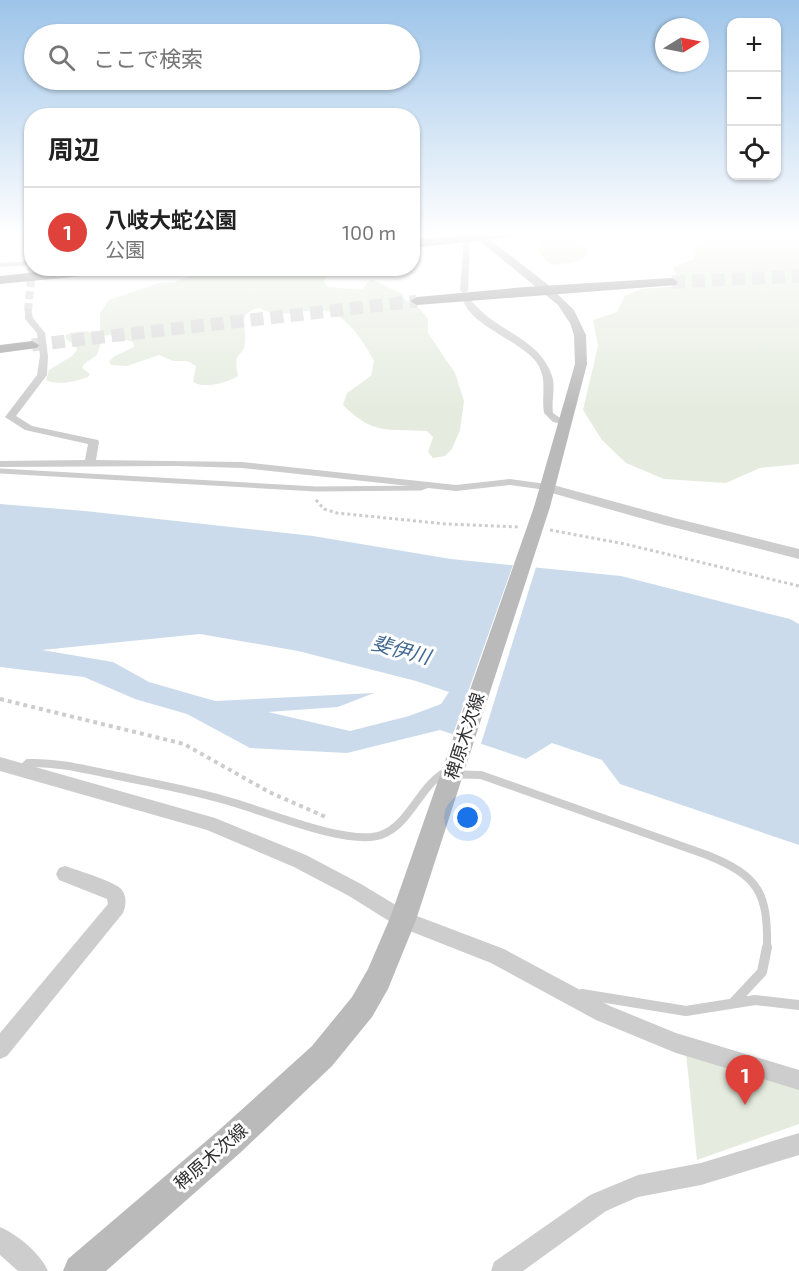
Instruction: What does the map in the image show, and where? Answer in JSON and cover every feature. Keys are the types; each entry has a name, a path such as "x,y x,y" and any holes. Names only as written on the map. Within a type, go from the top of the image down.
{"highway":[{"path":"417,301 512,292"},
{"path":"0,348 32,345"}],"main road":[{"name":"稗原木次線","path":"80,1271 229,1142 322,1056 362,1007 378,979 405,915 544,497 581,364 582,339 572,315 562,301 552,292"}],"street":[{"path":"465,292 473,311 534,353 549,383 547,409 549,415 555,421 565,423"},
{"path":"28,311 29,319 41,333 44,356 42,375 10,417 29,428 94,442 90,463"},
{"path":"0,464 242,465 466,488 510,482 544,497 577,494 670,522 799,554"},
{"path":"0,764 209,823 300,861 405,915 497,956 603,1013 676,1043 799,1080"},
{"path":"0,1049 117,907 117,900 113,892 65,874"},
{"path":"503,1271 598,1203 638,1186 701,1174 799,1144"},
{"path":"0,1239 36,1271"}],"lane":[{"path":"0,471 316,489 421,488 429,485"},
{"path":"21,770 28,763 49,762 222,799 318,828 372,837 380,836 394,828 436,778 442,774 481,776 732,864 752,877 765,899 767,913 765,962 759,976 733,1003"},
{"path":"561,990 686,1011 733,1003 774,1000 799,1005"}],"path":[{"path":"316,489 317,502 336,513 446,524 526,527"},
{"path":"547,530 625,544 799,586"},
{"path":"0,699 184,744 199,750 269,792 332,820"}],"shaded area":[{"path":"132,292 398,292 421,310 428,319 428,333 455,373 464,401 460,430 452,449 445,456 433,458 428,452 433,437 427,431 391,430 372,426 354,415 343,405 347,393 371,376 374,361 352,328 345,321 327,311 274,313 259,308 247,313 244,321 244,347 236,361 238,376 222,383 204,385 193,382 196,366 187,361 173,361 159,355 127,366 111,365 109,361 115,356 134,347 133,342 119,338 117,334 103,336 97,355 84,364 82,368 90,374 88,377 62,383 46,380 49,370 72,356 77,350 75,345 66,339 66,335 100,331 100,313 109,300"},
{"path":"633,292 799,292 799,464 760,468 726,483 664,479 626,463 602,440 583,410 598,346 593,320 617,312 625,296"},
{"path":"686,1053 799,1086 799,1124 697,1160"}],"water":[{"name":"斐伊川","path":"0,504 313,536 451,559 621,576 790,619 799,624 799,845 620,784 602,760 552,743 526,759 440,730 347,753 250,748 187,714 135,699 84,677 0,667","holes":["200,634 298,651 416,681 449,692 441,704 409,716 350,731 268,712 338,707 374,693 215,701 149,682 113,662 42,650"]}],"pier":[{"path":"514,562 537,564 480,747 452,737"}],"tunnel":[{"path":"28,311 30,292"},
{"path":"32,345 417,301"}],"place":[{"name":"八岐大蛇公園","path":"745,1105"}]}
